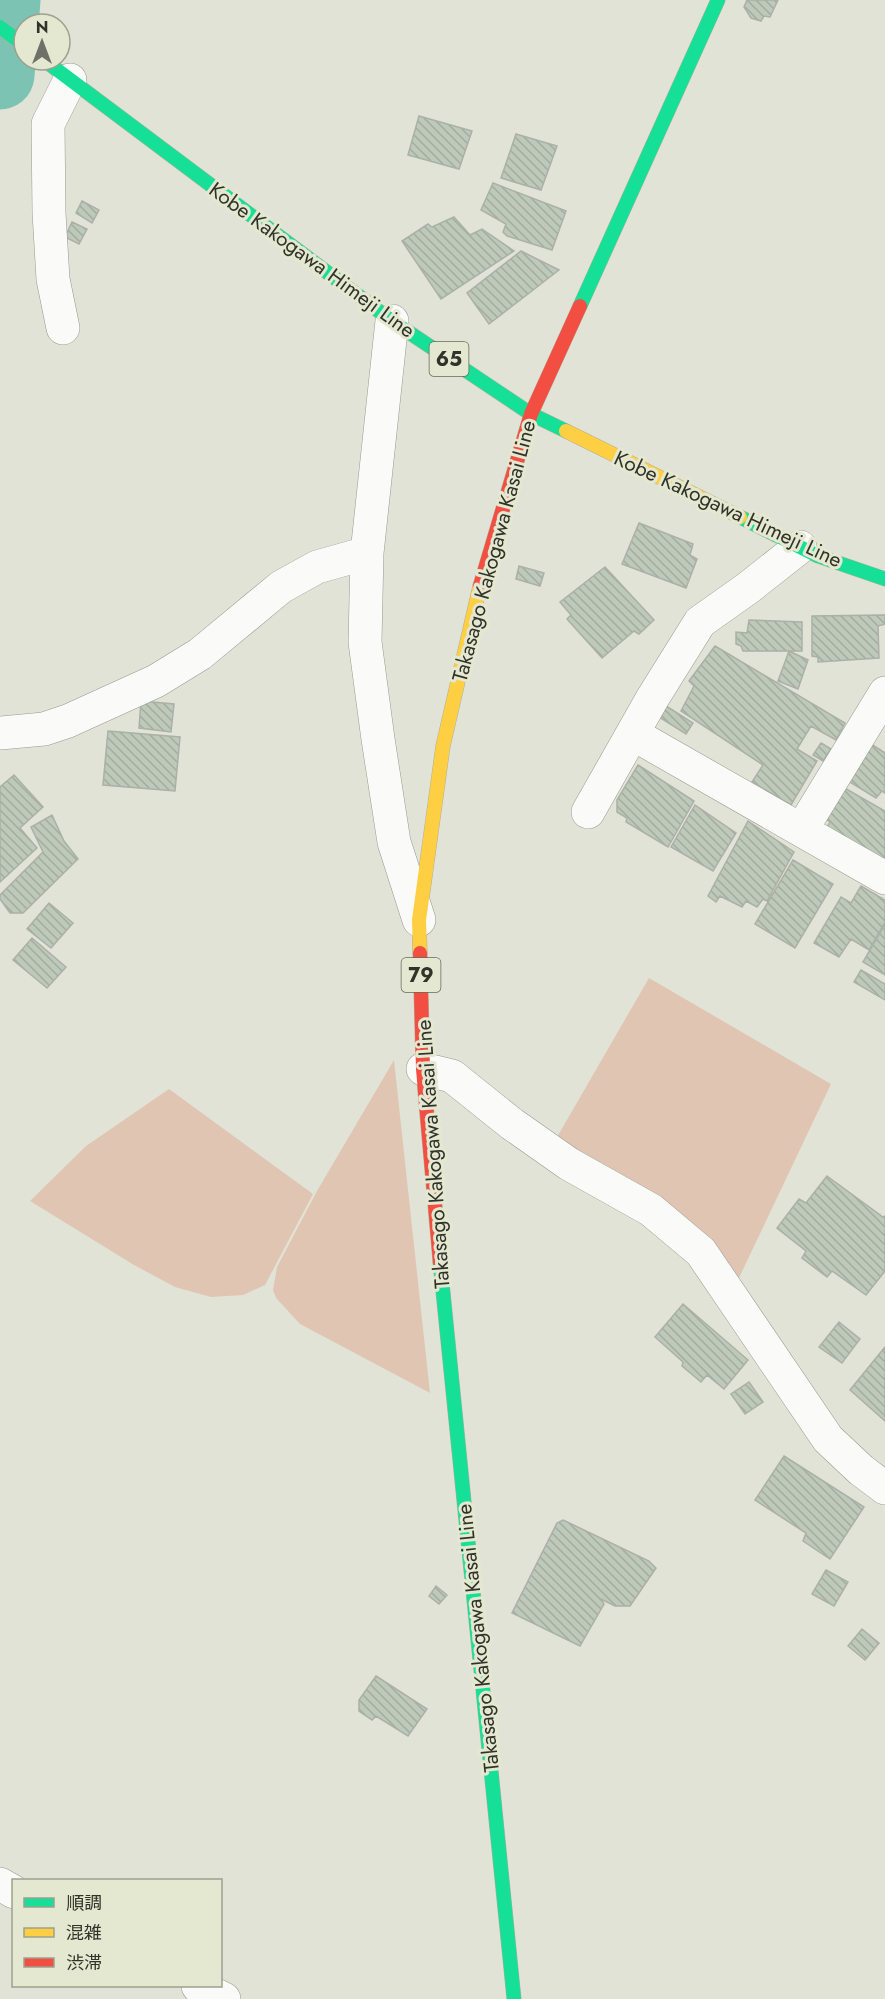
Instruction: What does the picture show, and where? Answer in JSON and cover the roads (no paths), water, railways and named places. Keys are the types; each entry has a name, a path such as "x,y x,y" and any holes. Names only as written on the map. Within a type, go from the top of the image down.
{"main road":[{"name":"Takasago Kakogawa Kasai Line","path":"514,1999 435,1210 423,1069 419,920 443,746 468,633 531,414 718,0"},
{"name":"Kobe Kakogawa Himeji Line","path":"60,72 392,321 531,414 818,556 885,579"}],"street":[{"path":"56,72 48,124 49,213 53,279 63,328"},
{"path":"392,321 367,553 364,642 394,842 419,920"},
{"path":"588,812 700,621 748,588 800,547"},
{"path":"0,734 44,729 68,721 156,681 200,654 281,587 317,567 367,553"},
{"path":"802,829 885,693"},
{"path":"633,734 885,878"},
{"path":"423,1069 452,1076 512,1124 568,1164 651,1210 701,1252 828,1439 861,1470 885,1488"},
{"path":"200,1987 224,1999"}],"waterway":[{"path":"0,75 6,0"}]}
